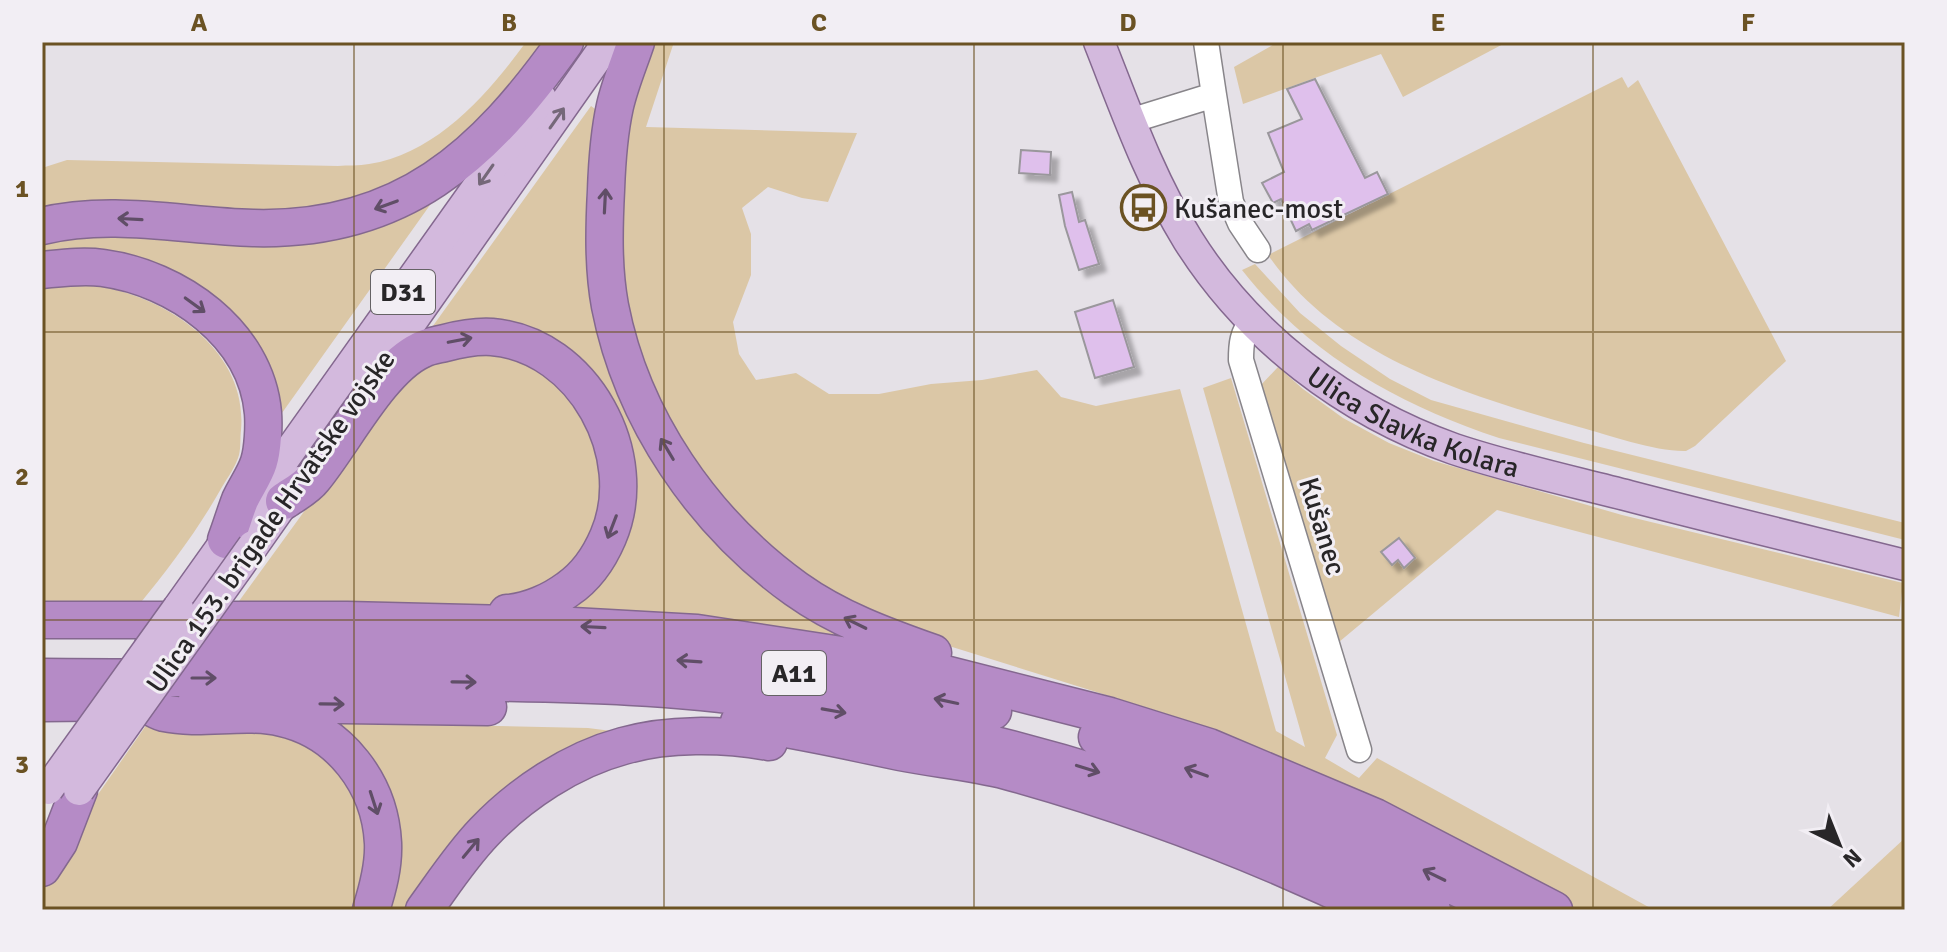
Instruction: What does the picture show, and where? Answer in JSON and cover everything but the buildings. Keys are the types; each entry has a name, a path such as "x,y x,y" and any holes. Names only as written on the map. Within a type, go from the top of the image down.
{"highway":[{"path":"42,226 105,218 254,228 315,225 359,215 404,199 470,154 524,98 565,42"},
{"path":"636,42 615,105 608,157 604,232 610,306 634,387 656,431 702,501 727,531 763,563 831,611 876,633 996,675 1095,702 1110,716"},
{"path":"42,270 101,267 162,285 194,303 220,326 243,353 256,382 263,413 260,460 241,499 240,543"},
{"path":"284,501 311,482 389,375 421,350 465,338 494,337 531,347 560,364 587,392 604,419 615,451 619,481 617,518 601,555 581,580 554,599 512,613 366,613 347,620"},
{"path":"42,609 56,610 59,620 347,620 555,625 697,633 913,666 1110,716 1209,747 1375,817 1554,910"},
{"name":"A11","path":"42,645 560,651 766,669 904,692 1101,738 1202,774 1292,809 1504,910"},
{"name":"A11","path":"42,677 560,684 770,700 902,723 1084,768 1175,797 1305,848 1432,910"},
{"path":"142,702 164,713 281,717 320,733 349,756 366,780 377,807 383,843 380,879 371,910"},
{"path":"42,703 559,708 770,725 923,757 1005,770 1167,821 1296,873 1375,910"},
{"path":"424,910 483,833 517,802 553,777 623,746 676,738 745,738 868,757 923,757"},
{"path":"42,868 59,842 56,792"}],"main road":[{"name":"Ulica 153. brigade Hrvatske vojske","path":"42,841 56,792 240,543 578,42"},
{"name":"Ulica 153. brigade Hrvatske vojske","path":"240,543 284,501 608,42"},
{"name":"Ulica Slavka Kolara","path":"1099,42 1148,170 1189,241 1252,321 1312,373 1358,405 1455,449 1585,485 1905,565"}],"street":[{"path":"1206,42 1231,202 1240,223 1258,250"},
{"path":"1130,121 1214,95"},
{"name":"Kušanec","path":"1252,321 1241,343 1241,360 1359,750"}],"shaded area":[{"path":"526,42 551,42 542,56 419,179 298,216 42,212 42,168 67,160 338,166 365,165 394,158 417,148 459,118 478,101"},
{"path":"646,42 674,42 646,127 857,133 828,202 802,198 768,187 742,208 751,234 751,275 733,322 739,354 756,380 796,373 829,394 879,394 1037,370 1061,397 1096,406 1180,389 1276,731 1305,747 1203,388 1231,378 1337,735 1325,758 1359,778 1377,758 1654,910 1566,910 1268,753 1183,719 856,617 702,492 624,340 613,152"},
{"path":"1278,42 1507,42 1403,97 1381,54 1243,104 1234,67"},
{"path":"1622,77 1628,88 1638,80 1786,361 1686,451 1647,446 1536,415 1407,367 1367,346 1330,320 1297,290 1268,255"},
{"path":"591,106 598,111 588,167 588,266 657,467 689,513 730,558 780,600 843,638 545,616 620,531 584,379 430,330"},
{"path":"435,198 272,427 231,326 42,257 42,237"},
{"path":"1255,264 1300,313 1341,346 1390,379 1431,400 1584,443 1905,523 1905,540 1499,438 1462,425 1391,392 1326,352 1268,300 1242,270"},
{"path":"54,285 97,286 129,294 179,318 219,354 232,377 240,402 240,449 234,467 193,534 138,606 42,604 42,288"},
{"path":"494,352 533,368 559,388 585,422 596,447 600,481 597,512 587,542 570,567 549,585 524,597 496,604 437,608 234,608 393,389 442,355"},
{"path":"1278,367 1343,418 1389,443 1434,461 1622,515 1903,583 1899,617 1497,510 1339,642 1260,386"},
{"path":"316,722 588,728 635,734 595,743 411,910 381,910 390,870"},
{"path":"147,724 283,726 344,766 370,824 359,910 42,910 42,887 62,846"},
{"path":"1905,838 1905,910 1827,910"}],"place":[{"name":"Kušanec-most","path":"1143,208"}]}
